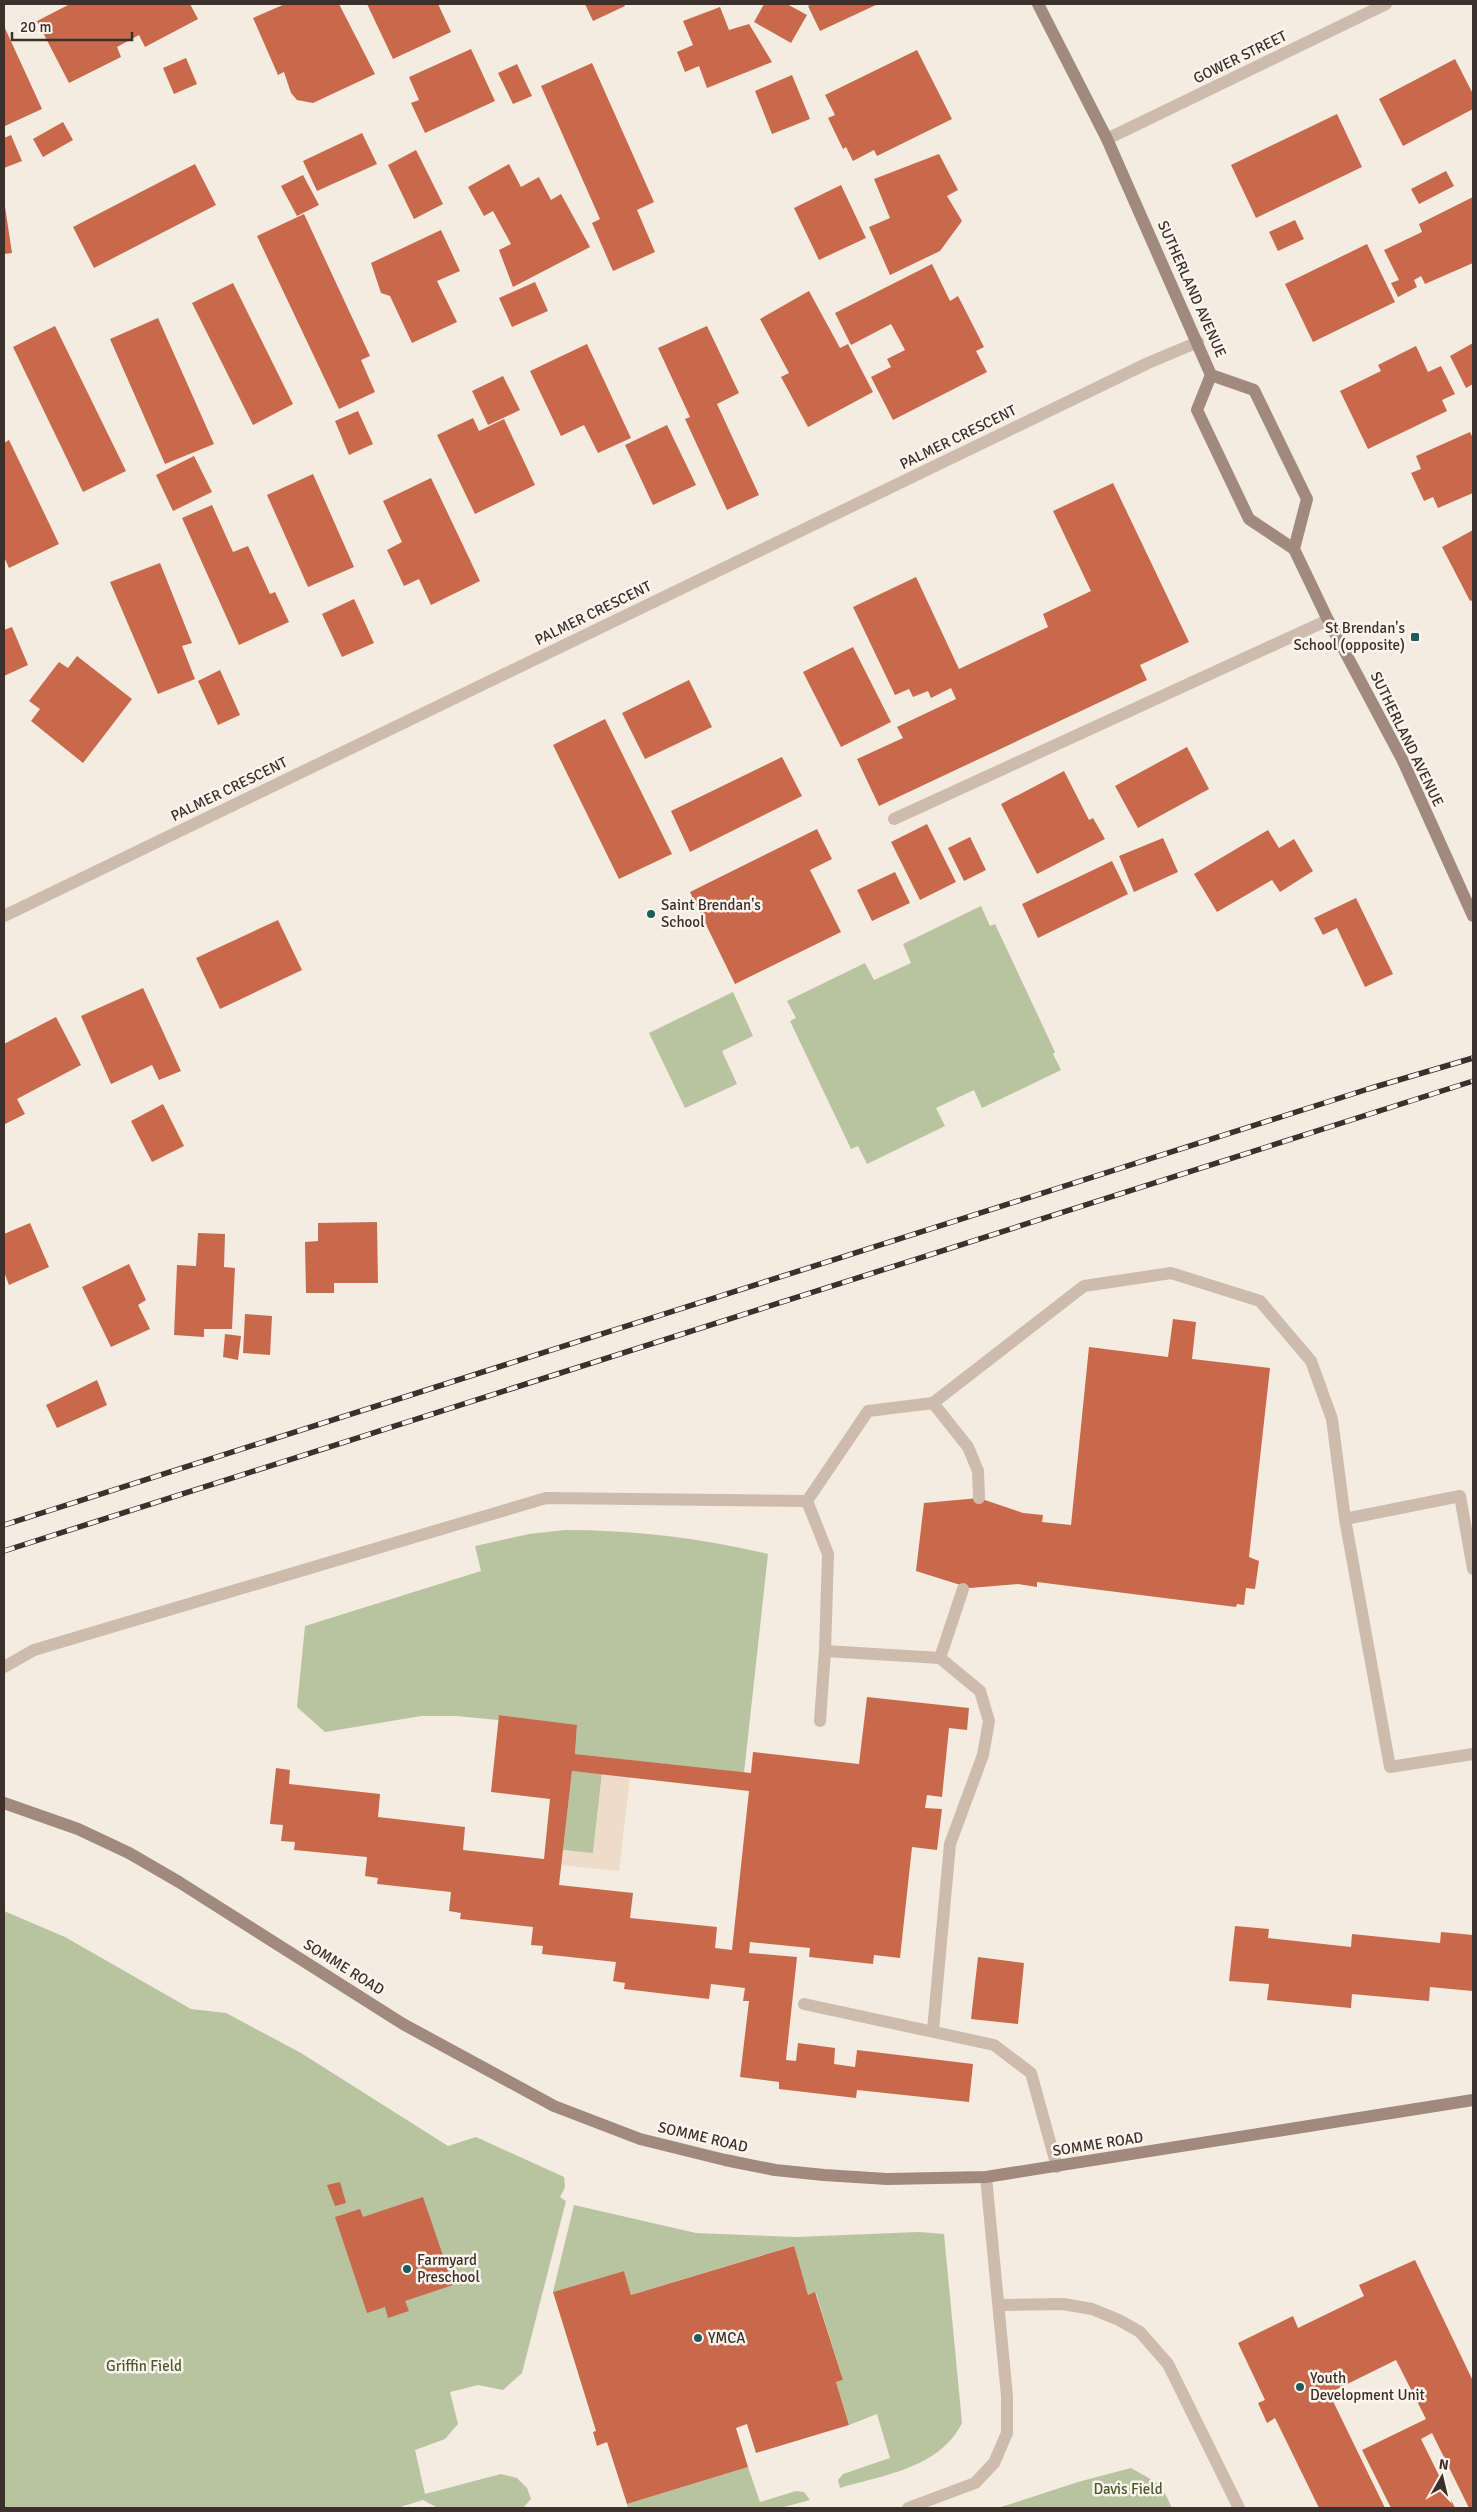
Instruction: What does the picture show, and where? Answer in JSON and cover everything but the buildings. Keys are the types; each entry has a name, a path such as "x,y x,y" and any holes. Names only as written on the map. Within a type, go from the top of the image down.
{"street":[{"name":"SUTHERLAND AVENUE","path":"1038,4 1107,139 1212,375 1254,390 1306,499 1294,548 1328,620 1403,761 1473,916"},
{"name":"GOWER STREET","path":"1107,139 1386,4"},
{"name":"PALMER CRESCENT","path":"4,916 1148,363 1198,342"},
{"path":"1212,375 1197,410 1248,519 1294,548"},
{"path":"894,819 1328,620"},
{"path":"806,1501 868,1411 933,1403 1084,1286 1171,1273 1260,1301 1312,1361 1332,1419 1345,1519 1390,1766 1473,1754"},
{"path":"933,1403 968,1447 978,1472 979,1498"},
{"path":"1345,1519 1460,1496 1473,1569"},
{"path":"4,1667 34,1650 546,1498 806,1501"},
{"path":"806,1501 828,1554 826,1651 820,1721"},
{"path":"940,1658 963,1589"},
{"path":"826,1651 940,1658 980,1691 989,1721 983,1755 950,1844 933,2030"},
{"name":"SOMME ROAD","path":"4,1803 78,1829 129,1853 179,1882 403,2024 554,2106 640,2140 766,2168 824,2175 896,2179 986,2177 1473,2100"},
{"path":"804,2004 933,2030 994,2045 1031,2072 1057,2167"},
{"path":"908,2508 976,2483 990,2468 1003,2445 1008,2417 986,2177"},
{"path":"999,2304 1063,2304 1092,2309 1119,2320 1140,2332 1168,2364 1239,2508"}],"green space":[{"path":"981,906 990,926 995,924 1055,1052 1053,1054 1061,1070 982,1108 974,1090 936,1108 945,1126 867,1164 858,1146 851,1149 790,1021 796,1018 787,1001 865,963 874,980 911,963 903,944"},
{"path":"733,992 753,1036 722,1051 737,1084 685,1108 649,1033"},
{"path":"565,1530 642,1533 693,1539 768,1554 744,1773 575,1754 577,1726 500,1715 499,1720 456,1716 421,1716 325,1732 297,1707 305,1626 481,1571 475,1546 529,1534"},
{"path":"572,1771 602,1774 593,1854 563,1850"},
{"name":"Griffin Field","path":"4,1911 65,1937 191,2009 226,2013 301,2053 448,2146 476,2137 564,2177 565,2187 560,2197 566,2201 522,2373 503,2390 478,2385 450,2392 458,2424 445,2439 415,2450 425,2494 501,2474 517,2478 527,2488 531,2499 523,2508 438,2508 423,2500 397,2508 4,2508"},
{"path":"574,2205 696,2233 796,2237 919,2232 944,2234 962,2423 952,2438 940,2450 925,2460 892,2474 840,2488 838,2480 843,2474 890,2458 877,2414 849,2425 836,2382 843,2380 816,2293 808,2295 793,2246 631,2295 624,2271 553,2292"},
{"path":"748,2467 760,2502 796,2491 804,2492 810,2500 780,2508 628,2508 627,2504"},
{"name":"Davis Field","path":"1131,2468 1161,2485 1172,2508 998,2508 1078,2482"}],"shaded area":[{"path":"602,1774 630,1777 619,1871 561,1865 563,1850 593,1853"}],"railway":[{"path":"4,1525 1368,1089 1473,1058"},
{"path":"4,1551 1473,1081"}],"place":[{"name":"St Brendan's School (opposite)","path":"1415,637"},
{"name":"Saint Brendan's School","path":"651,914"},
{"name":"Farmyard Preschool","path":"407,2269"},
{"name":"YMCA","path":"698,2338"},
{"name":"Youth Development Unit","path":"1300,2387"}]}
